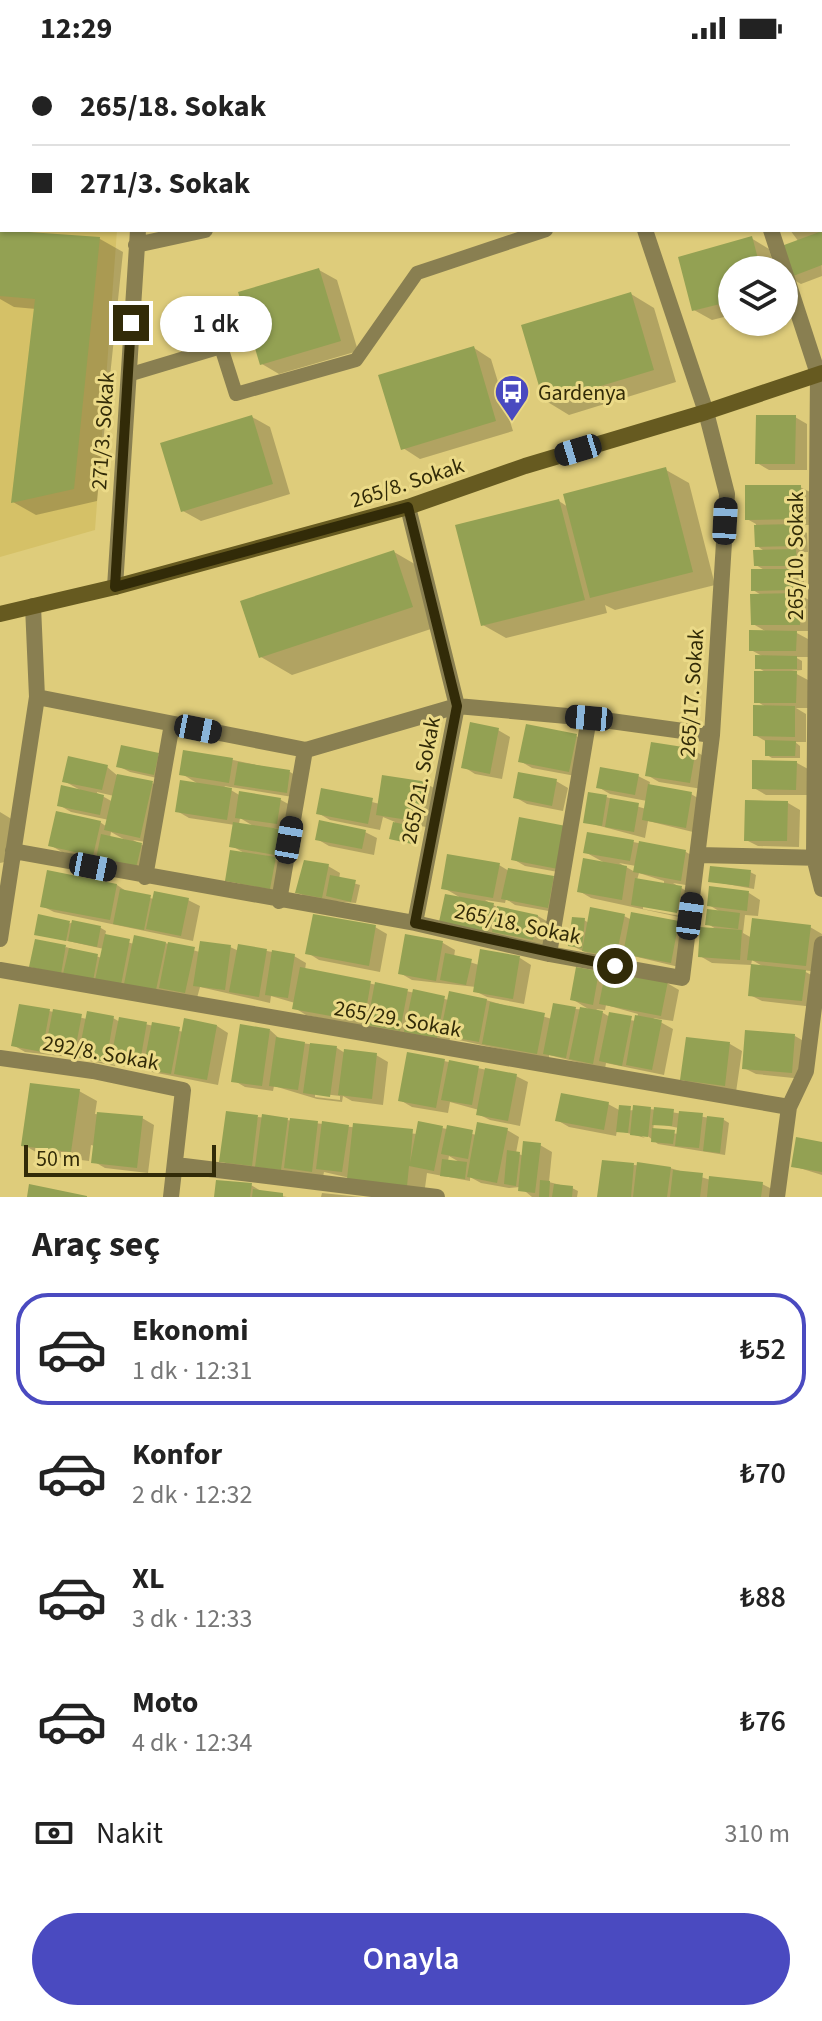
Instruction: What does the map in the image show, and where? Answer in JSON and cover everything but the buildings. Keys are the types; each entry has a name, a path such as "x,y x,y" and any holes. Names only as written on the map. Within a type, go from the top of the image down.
{"street":[{"path":"137,238 188,232"},
{"name":"265/17. Sokak","path":"646,232 706,412 727,494 712,735 682,978"},
{"name":"265/10. Sokak","path":"772,232 820,373 818,858 822,889"},
{"name":"271/3. Sokak","path":"115,587 137,238"},
{"name":"265/8. Sokak","path":"0,614 115,587 408,507 525,466 706,412 820,373"},
{"name":"265/21. Sokak","path":"408,507 457,706 415,923"},
{"path":"0,939 9,857 37,697 33,606"},
{"path":"37,697 305,750 457,706 589,718 712,735"},
{"path":"549,954 589,718"},
{"path":"145,877 172,724"},
{"path":"279,901 305,750"},
{"path":"698,855 818,858"},
{"name":"265/18. Sokak","path":"9,857 415,923 549,954 682,978"},
{"path":"777,1197 789,1107 814,1071 822,944"},
{"name":"265/29. Sokak","path":"0,970 789,1107"},
{"name":"292/8. Sokak","path":"0,1058 93,1071 183,1090 171,1197"},
{"path":"176,1165 437,1197"}],"lane":[{"path":"128,375 221,347 236,394 356,360 417,273 540,232"}],"shaded area":[{"path":"0,232 117,232 95,530 0,557"}],"place":[{"name":"Gardenya","path":"512,423"}],"route":[{"path":"131,323 115,587 408,507 457,706 415,923 615,966"}]}
